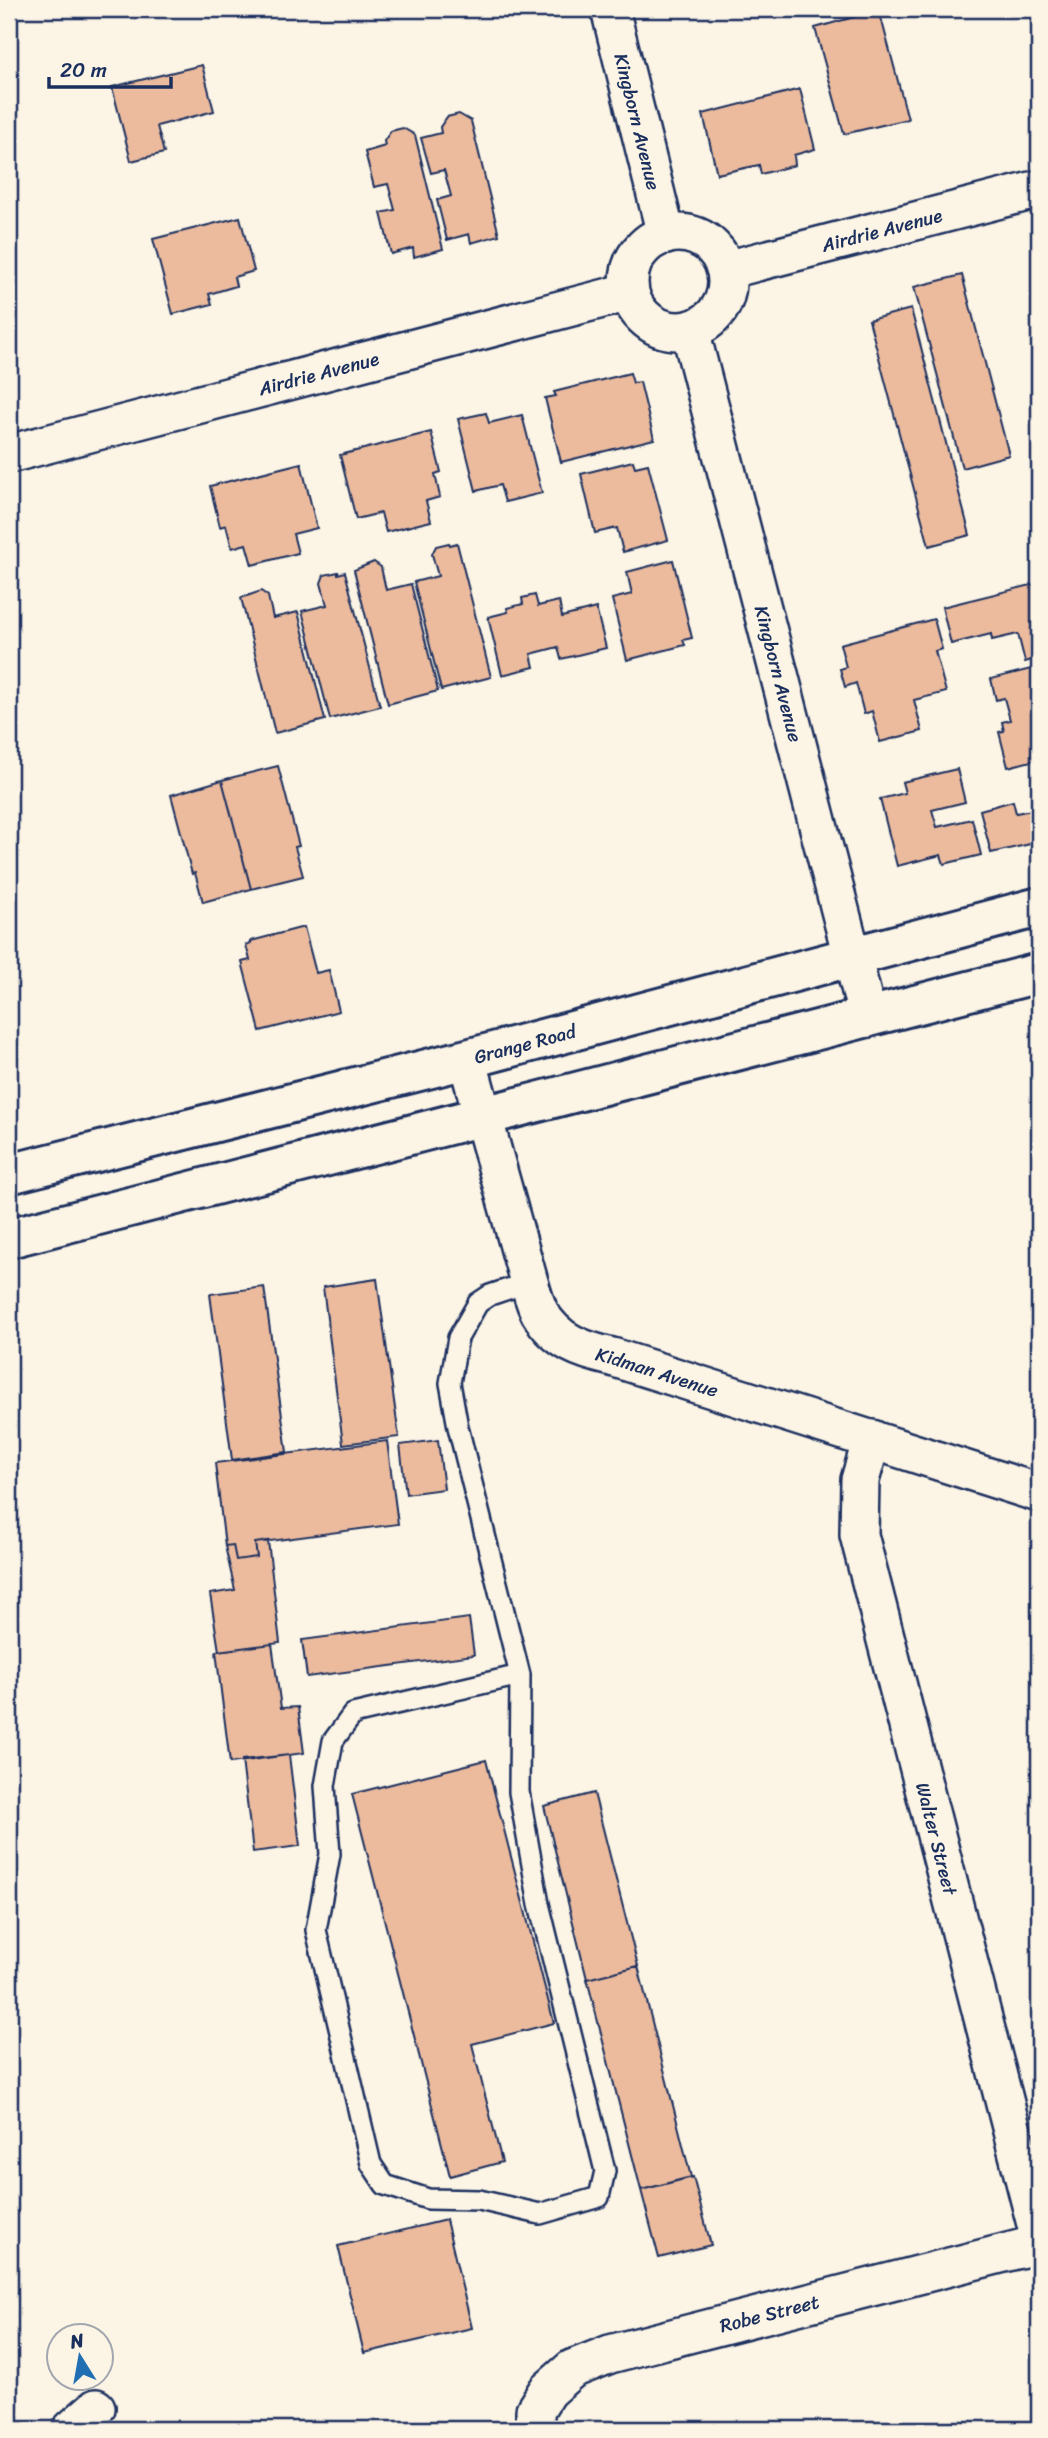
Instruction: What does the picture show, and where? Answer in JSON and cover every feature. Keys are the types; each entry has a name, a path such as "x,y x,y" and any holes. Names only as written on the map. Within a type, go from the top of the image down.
{"main road":[{"name":"Grange Road","path":"9,1174 467,1059 1039,907"},
{"path":"9,1238 1039,973"}],"street":[{"name":"Kingborn Avenue","path":"610,9 666,235"},
{"name":"Airdrie Avenue","path":"726,270 1039,189"},
{"path":"688,234 706,242 720,256 726,270 726,296 718,311 709,321 690,330 672,331 650,323 638,311 629,292 631,270 639,254 650,242 666,235 688,234"},
{"name":"Airdrie Avenue","path":"9,454 629,292"},
{"name":"Kingborn Avenue","path":"690,330 868,1018"},
{"name":"Kidman Avenue","path":"467,1059 529,1282 539,1312 556,1332 581,1350 612,1357 1039,1493"},
{"name":"Walter Street","path":"872,1439 860,1480 859,1535 1039,2236"},
{"name":"Robe Street","path":"535,2429 535,2410 547,2391 572,2369 610,2354 1039,2244"}],"lane":[{"path":"520,1675 353,1714 333,1741 325,1786 330,1854 316,1930 371,2164 385,2185 428,2199 479,2200 540,2214 599,2197 606,2171 539,1904 519,1792 520,1675 458,1427 450,1383 458,1338 478,1303 490,1295 529,1282"}],"building":[{"path":"879,10 908,119 844,134 815,28"},
{"path":"202,65 214,111 157,126 164,153 131,161 112,87"},
{"path":"800,89 815,149 794,155 795,165 761,174 759,165 717,174 703,114"},
{"path":"459,114 471,121 499,235 471,243 469,234 447,240 437,200 451,196 444,170 431,173 421,138 441,133 440,127 447,117"},
{"path":"403,128 415,135 443,249 414,257 413,248 391,254 381,213 395,210 388,184 374,187 365,152 385,146 384,141 391,131"},
{"path":"240,217 254,271 234,277 236,286 209,294 212,304 173,314 153,239"},
{"path":"962,275 1009,455 962,468 914,287"},
{"path":"911,309 970,535 929,546 869,320"},
{"path":"630,373 633,383 640,382 654,439 561,462 545,398 556,396 554,392"},
{"path":"486,413 489,423 522,415 542,493 505,502 500,485 476,491 458,419"},
{"path":"431,432 441,472 435,474 440,497 426,501 431,521 386,532 381,513 356,519 340,455"},
{"path":"633,461 635,467 648,464 668,540 623,552 617,528 595,533 581,474"},
{"path":"301,463 317,528 293,534 298,553 252,565 246,544 232,548 226,525 220,527 210,486"},
{"path":"457,543 491,677 441,690 414,582 438,576 432,554 436,546"},
{"path":"673,560 692,638 683,640 685,645 627,660 612,599 632,594 627,572"},
{"path":"374,562 381,567 386,590 411,584 438,691 388,704 354,570"},
{"path":"345,572 380,706 330,719 302,611 327,605 321,583 324,575"},
{"path":"1039,583 1039,658 1025,662 1018,634 992,640 991,634 951,644 942,607"},
{"path":"261,591 268,596 273,618 298,612 325,720 275,733 241,598"},
{"path":"535,595 538,606 559,601 562,617 596,608 606,648 561,659 558,647 531,654 534,667 502,675 488,617 508,612 507,608 523,604 522,598"},
{"path":"934,619 942,649 935,651 946,692 914,700 922,731 880,742 872,711 864,714 856,683 845,687 840,669 846,667 840,644"},
{"path":"1039,667 1039,759 1008,767 999,732 1004,731 1002,722 1010,720 1004,698 996,700 991,679"},
{"path":"278,766 299,846 295,847 303,876 251,889 222,780"},
{"path":"957,769 965,802 932,810 937,827 972,819 981,855 944,864 941,855 897,866 880,799 905,793 902,782"},
{"path":"222,780 251,889 203,902 195,873 192,874 171,795"},
{"path":"1039,792 1039,842 991,853 980,810 1013,801 1016,813 1037,809 1033,794"},
{"path":"304,927 316,973 329,970 339,1011 260,1031 242,962 250,960 246,945 251,941"},
{"path":"377,1279 399,1437 343,1444 323,1287"},
{"path":"264,1287 287,1452 232,1460 210,1294"},
{"path":"438,1440 444,1489 406,1494 400,1445"},
{"path":"387,1441 398,1524 255,1543 257,1557 236,1560 233,1545 225,1546 215,1463"},
{"path":"268,1541 280,1643 219,1651 210,1594 235,1590 225,1546 233,1545 236,1560 257,1557 255,1543"},
{"path":"469,1618 474,1655 307,1677 302,1640"},
{"path":"272,1644 281,1708 298,1707 304,1753 230,1763 216,1651"},
{"path":"289,1755 300,1846 253,1852 242,1760"},
{"path":"486,1760 554,2023 472,2044 502,2162 450,2176 352,1794"},
{"path":"594,1793 638,1966 587,1979 544,1806"},
{"path":"638,1966 691,2177 641,2190 587,1979"},
{"path":"693,2177 711,2245 659,2258 641,2190"},
{"path":"446,2220 472,2328 364,2353 338,2246"}]}
